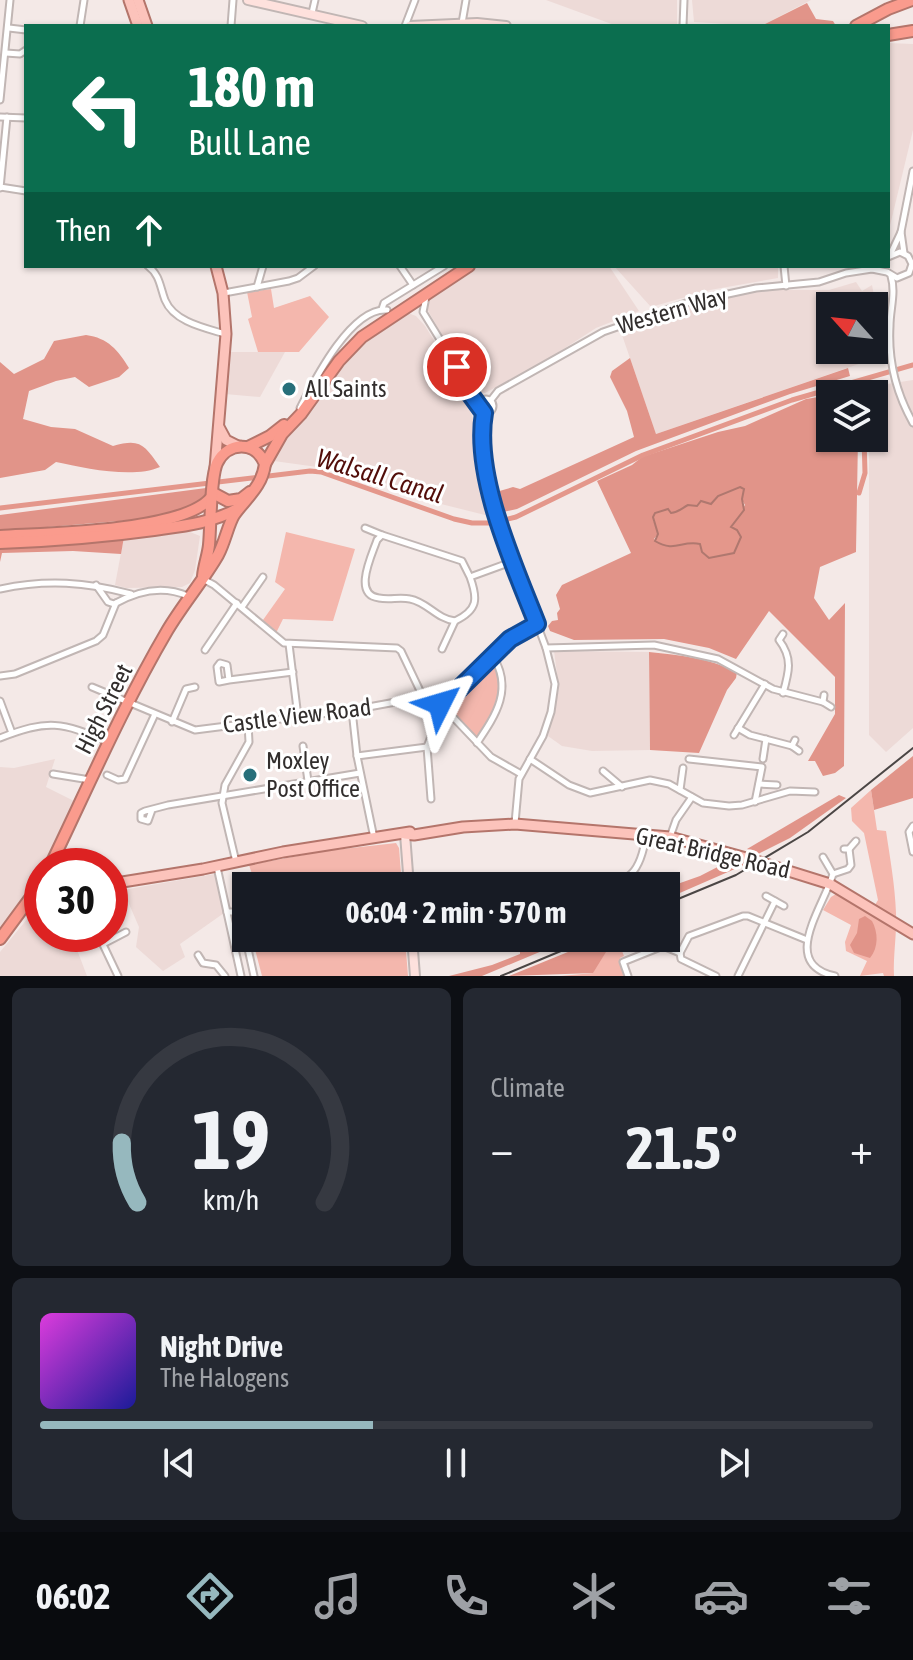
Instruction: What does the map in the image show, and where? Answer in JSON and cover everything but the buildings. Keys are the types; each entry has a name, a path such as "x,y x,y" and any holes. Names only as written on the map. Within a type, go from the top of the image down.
{"highway":[{"path":"860,24 912,0"},
{"path":"890,35 913,31"},
{"path":"0,536 80,531 160,521 196,511 205,505 222,455 270,436 300,408 343,347 384,309 453,268"},
{"path":"214,483 221,499 233,501 257,485 282,434 311,402 348,350 401,309 466,268"},
{"path":"243,446 259,453 265,466"},
{"name":"High Street","path":"202,577 209,543 214,483"},
{"name":"High Street","path":"59,848 129,702 189,596 228,537 232,518 257,485"},
{"path":"0,543 126,533 191,524 242,506"},
{"path":"191,524 201,529 209,543 217,549 222,547"},
{"path":"0,939 24,907"}],"main road":[{"path":"133,0 141,24"},
{"path":"214,483 226,334 223,293 217,268"},
{"path":"218,424 226,440 243,446"},
{"name":"Great Bridge Road","path":"512,826 526,829 547,827"},
{"name":"Great Bridge Road","path":"128,881 283,852 405,834 463,827 547,827 670,837 832,879 880,915 913,934"}],"street":[{"path":"0,100 10,0"},
{"path":"80,24 84,0"},
{"path":"231,24 233,0"},
{"path":"248,0 354,24"},
{"path":"315,0 318,24"},
{"path":"408,24 415,0"},
{"path":"462,23 466,0"},
{"path":"683,24 684,0"},
{"path":"444,24 477,24"},
{"path":"9,28 24,30"},
{"path":"6,53 24,51"},
{"path":"24,118 4,117 0,188 24,191"},
{"path":"890,256 901,232 913,171"},
{"path":"893,302 909,275 912,261 904,253 901,232"},
{"path":"890,256 904,253"},
{"path":"151,268 156,272 165,301 172,311 196,325 226,334"},
{"path":"257,287 262,268"},
{"path":"223,293 298,278 311,268"},
{"path":"401,268 413,285"},
{"path":"384,309 384,303 441,268"},
{"path":"784,268 786,286"},
{"name":"Western Way","path":"491,400 498,391 603,332 686,303 875,268 909,275"},
{"path":"888,271 894,286 891,359 898,396 913,423"},
{"path":"429,291 423,312 484,413"},
{"path":"401,309 409,307 423,312"},
{"path":"479,404 484,399 491,400 492,409 484,413"},
{"path":"484,413 481,431 496,515 554,677 554,697 543,736 521,774 517,788 512,826"},
{"path":"365,528 462,561 476,594 476,602 455,621 442,651"},
{"path":"382,535 377,540 365,579 366,591 376,598 411,600 430,608 441,617 455,621"},
{"path":"470,577 514,561"},
{"path":"202,577 289,644 397,648 423,697 438,706"},
{"path":"205,650 263,577"},
{"path":"0,589 28,583 83,583 131,594 167,589 189,596"},
{"path":"96,585 107,599 110,617"},
{"path":"107,599 114,590"},
{"path":"114,590 118,602"},
{"path":"0,676 15,674 91,644 103,635 118,602 131,594"},
{"path":"107,599 118,602"},
{"path":"438,706 447,703 510,639 537,624"},
{"path":"778,639 789,658 790,671 783,693"},
{"path":"289,644 298,717"},
{"path":"546,648 654,645 718,659 783,693 823,699 831,707"},
{"path":"477,743 501,703 502,677 492,655"},
{"path":"229,680 293,672"},
{"path":"734,735 765,684"},
{"name":"Castle View Road","path":"92,687 195,730 352,710 423,697"},
{"name":"Castle View Road","path":"172,722 186,689 195,687"},
{"path":"0,701 12,733"},
{"path":"447,703 450,714 491,757 521,774"},
{"path":"431,799 427,747 439,715 438,706"},
{"path":"352,710 357,756 374,838"},
{"path":"107,775 118,780 125,779 155,714"},
{"path":"439,715 444,717 450,714"},
{"path":"236,863 222,803 223,794 249,742 248,724"},
{"path":"0,738 29,726 69,725 108,742"},
{"path":"738,728 750,735 793,743 799,751"},
{"path":"763,759 766,739"},
{"path":"303,746 308,781"},
{"path":"357,756 427,747"},
{"path":"530,759 579,791 599,793 650,780 680,790 703,803 723,806 755,802 790,791 815,792"},
{"path":"689,759 762,767 755,802"},
{"path":"680,790 683,768"},
{"path":"603,771 622,787"},
{"path":"152,810 223,794 360,773"},
{"path":"53,774 91,780"},
{"path":"759,784 777,785"},
{"path":"670,837 676,820 692,797"},
{"path":"913,826 909,832 913,852"},
{"path":"405,834 408,872"},
{"path":"634,872 643,856 646,834"},
{"path":"835,976 821,973 809,963 807,940 832,879 851,865 846,849 856,841"},
{"path":"823,857 832,879"},
{"path":"217,866 241,976"},
{"path":"766,896 784,906"},
{"path":"738,976 775,901"},
{"path":"227,912 237,912 241,917 254,976"},
{"path":"716,976 706,974 679,957 689,936 743,916 807,940"},
{"path":"628,976 623,962 663,946 680,953"},
{"path":"107,952 118,976"},
{"path":"413,952 415,976"},
{"path":"198,955 203,963 216,965 225,976"}],"shaded area":[{"path":"546,0 677,0 677,24 612,24"},
{"path":"692,0 811,0 765,24 694,22"},
{"path":"807,3 816,19 833,21 835,24 765,24"},
{"path":"890,43 913,44 913,130 890,226"},
{"path":"476,268 610,268 639,311 596,328 545,361 485,393 474,391 427,309 429,298"},
{"path":"616,268 778,268 778,278 710,290 651,307"},
{"path":"856,282 862,291 872,285 873,292 816,292 816,364 859,364 656,434 621,332 679,309 739,294 772,290 829,290"},
{"path":"271,289 274,308 310,296 329,317 299,352 258,352 248,319 252,317 247,292"},
{"path":"408,313 416,316 425,326 462,385 475,425 489,516 413,497 346,471 274,461 287,436 312,411 342,368 366,342"},
{"path":"86,335 112,346 129,368 119,377 89,387 75,377 29,391 23,419 51,427 75,429 113,446 136,443 160,467 123,472 56,462 45,470 0,478 0,362 14,374 44,359 54,341"},
{"path":"230,352 285,352 260,397 225,394"},
{"path":"630,358 656,434 848,368 850,376 837,380 816,380 816,386 636,451 517,509 503,512 496,492 513,487 520,489 634,437 627,411 610,377 612,371"},
{"path":"913,380 913,728 886,752 869,735 869,452 888,452 888,384"},
{"path":"816,397 816,452 858,452 856,552 820,567 814,598 829,620 845,603 844,766 835,773 823,776 815,761 808,761 835,714 835,677 769,611 736,659 709,648 664,639 574,640 550,631 548,626 558,620 560,609 556,595 562,585 631,553 597,481 642,457 745,426","holes":["737,488 744,490 742,500 745,505 731,527 741,537 734,553 709,558 702,552 700,544 667,546 654,539 658,534 653,519 661,511 668,509 671,513 684,510 685,507 697,506 701,501 711,504 718,496"]},
{"path":"740,487 744,489 744,510 731,527 741,537 734,553 709,558 702,552 700,544 668,546 655,541 658,534 653,517 655,513 668,509 671,513 688,505 697,506 701,501 711,504 718,496"},
{"path":"206,488 206,495 198,503 167,517 0,531 0,515"},
{"path":"185,530 200,536 190,583 182,587 126,588 115,585 124,537"},
{"path":"286,532 355,549 333,621 283,619 276,633 263,620 285,589 275,582"},
{"path":"124,537 121,554 73,551 2,553 0,562 0,547"},
{"path":"554,651 649,652 650,750 592,751 562,746 548,736 559,689"},
{"path":"649,652 705,660 737,672 699,753 650,750"},
{"path":"489,663 493,664 498,674 499,693 494,711 478,737 457,716 456,701 464,686"},
{"path":"913,756 913,798 874,810 871,790"},
{"path":"55,759 46,787 76,802 52,848 24,848 24,896 0,930 0,767 14,768"},
{"path":"871,790 877,830 886,831 893,882 896,921 894,976 884,976 883,973 860,976 867,961 846,951 845,942 851,925 823,910 836,894 881,921 879,907 875,905 878,900 864,833 852,821 851,808"},
{"path":"839,795 846,798 790,838 758,854 747,849"},
{"path":"396,843 401,872 251,872 249,865 325,851"},
{"path":"735,858 744,865 680,893 680,883"},
{"path":"215,874 224,913 180,944 185,957 163,971 136,947 139,927 128,902 128,889"},
{"path":"865,916 872,921 876,935 875,949 870,958 854,953 850,945 857,933 859,919"},
{"path":"24,923 24,952 78,952 87,976 0,976 0,952"},
{"path":"256,952 406,952 408,976 262,976"},
{"path":"539,952 482,976 449,976 492,965 520,954"},
{"path":"568,952 606,952 593,973 509,976"},
{"path":"596,952 622,952 624,956 620,958 625,976 561,976 593,973"}],"waterway":[{"name":"Walsall Canal","path":"0,508 310,471 321,472 454,519 492,523 516,517 643,455 792,400 913,365"},
{"path":"859,493 865,473 864,452"}],"tram line":[{"path":"680,898 736,875 808,832 913,748"},
{"path":"501,976 558,952"}],"place":[{"name":"All Saints","path":"289,389"},
{"name":"Moxley Post Office","path":"250,775"}],"route":[{"path":"440,704 447,703 510,639 537,624 492,503 481,431 484,413 468,391 457,367"}]}
